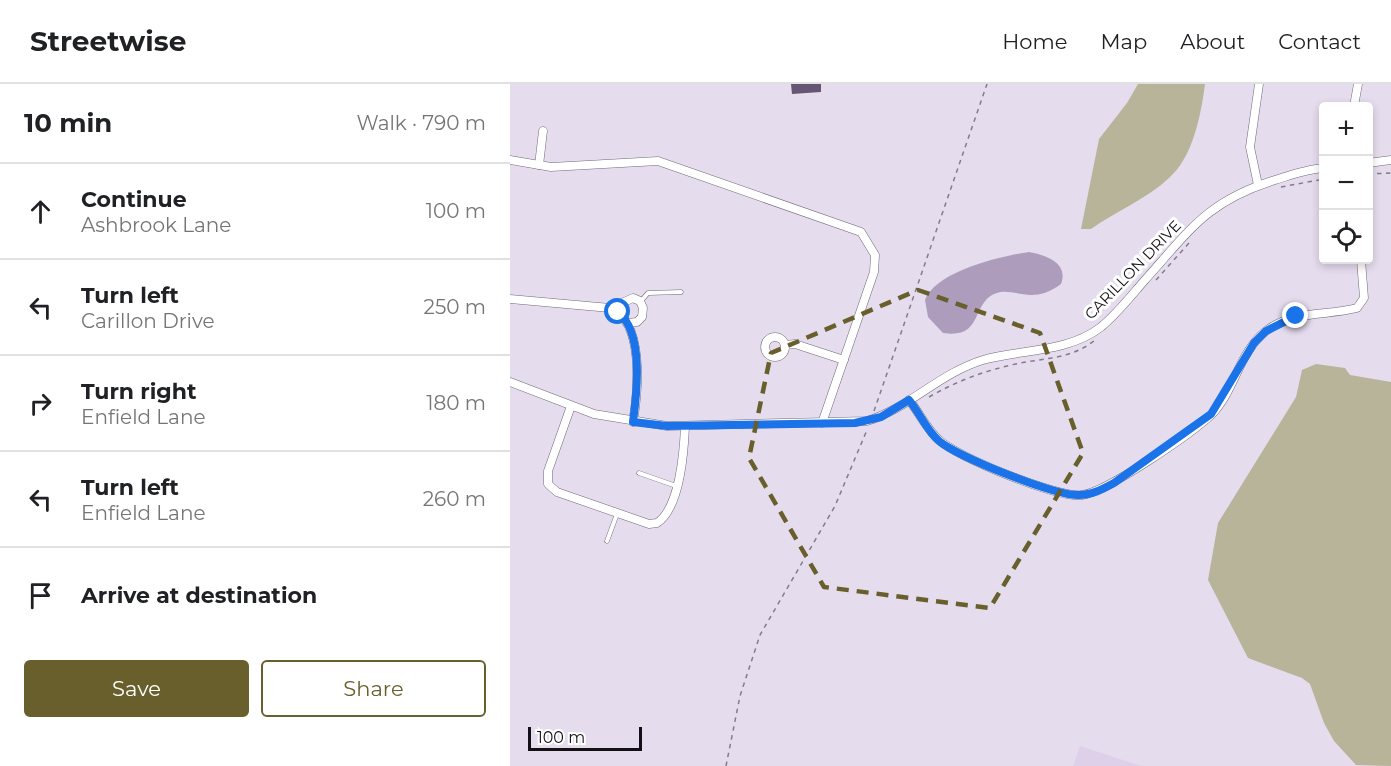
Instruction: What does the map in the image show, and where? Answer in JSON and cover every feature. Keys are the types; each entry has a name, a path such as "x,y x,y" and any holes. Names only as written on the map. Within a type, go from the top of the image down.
{"street":[{"path":"1258,185 1250,147 1259,84"},
{"path":"1355,102 1358,84"},
{"path":"539,165 543,131"},
{"path":"510,160 566,167 628,161 658,161 861,232 872,247 875,263 822,423"},
{"path":"1373,162 1391,160"},
{"name":"CARILLON DRIVE","path":"510,382 571,406 633,422 685,426 867,421 893,411 968,365 1059,346 1087,336 1117,311 1199,220 1216,205 1258,185 1319,169"},
{"path":"913,398 938,440 963,457 1060,492 1079,495 1096,492 1132,471 1211,414 1227,392 1245,356 1266,331 1296,316 1357,308 1365,298 1361,264"},
{"path":"616,311 624,302 633,298 640,302 643,308 642,317 637,322 628,322"},
{"path":"510,299 610,308 628,322 633,333 637,377 633,422"},
{"path":"785,345 795,344 844,360"},
{"path":"571,406 548,471 548,484 557,492 641,523 657,524 667,514 682,469 685,426"}],"lane":[{"path":"640,302 648,293 681,292"},
{"path":"639,473 676,486"},
{"path":"607,541 617,514"}],"path":[{"path":"1373,174 1391,173"},
{"path":"1281,187 1319,180"},
{"path":"1150,287 1196,235"},
{"path":"913,398 922,401 974,375 1013,364 1057,358 1087,348 1103,334"}],"highlighted area":[{"path":"918,290 1040,333 1083,453 990,608 824,587 749,458 771,353"}],"shaded area":[{"path":"1138,84 1205,84 1198,122 1190,147 1177,169 1160,185 1091,229 1081,229 1099,139 1127,103"},
{"path":"1029,252 1049,258 1059,265 1063,277 1061,284 1040,294 1001,292 994,294 987,299 971,326 965,331 943,333 928,317 925,300 931,290 942,281 955,273 987,261"},
{"path":"1316,364 1345,368 1350,375 1391,382 1391,766 1356,765 1334,741 1324,723 1310,684 1302,678 1248,658 1208,580 1218,523 1296,397 1302,370"},
{"path":"1080,746 1141,766 1073,766"}],"building":[{"path":"791,84 821,84 821,92 792,94"}],"route":[{"path":"618,312 626,320 633,333 637,377 633,422 667,426 855,423 881,417 909,400 938,440 963,457 1060,492 1079,495 1096,492 1114,483 1211,414 1227,392 1254,343 1266,331 1296,316"}]}
